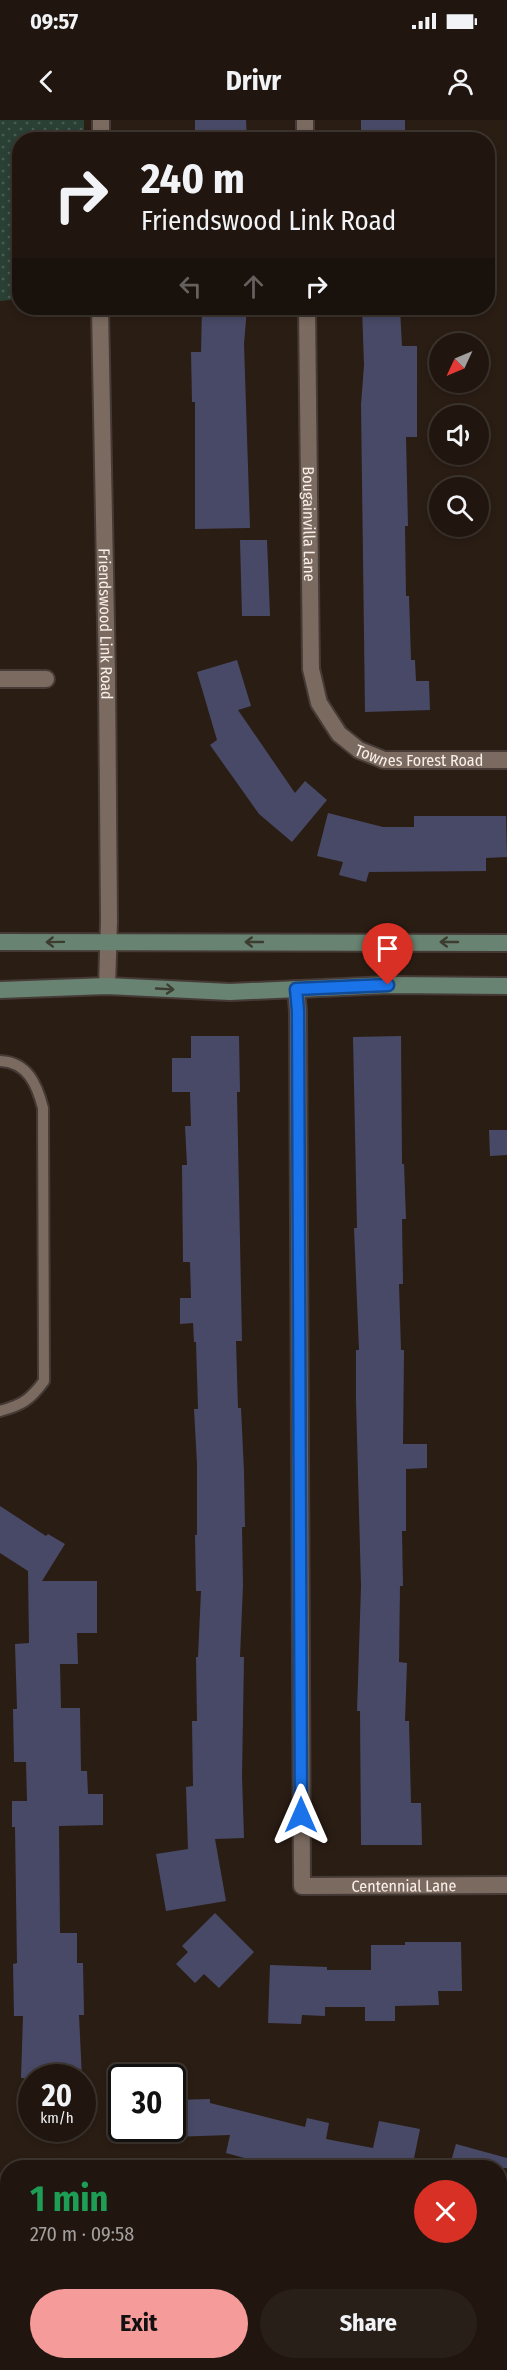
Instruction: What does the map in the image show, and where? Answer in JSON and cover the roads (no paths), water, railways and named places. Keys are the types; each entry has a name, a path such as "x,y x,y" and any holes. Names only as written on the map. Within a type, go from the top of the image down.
{"main road":[{"path":"0,942 507,943"},
{"path":"0,990 107,986 230,992 388,985 507,986"}],"street":[{"name":"Friendswood Link Road","path":"100,315 107,676 109,941 107,986"},
{"name":"Bougainvilla Lane","path":"307,315 311,669 319,703 339,734"},
{"path":"0,679 46,679"},
{"name":"Townes Forest Road","path":"339,734 359,750 384,760 507,760"},
{"name":"Centennial Lane","path":"296,989 298,1011 302,1886 507,1885"}],"lane":[{"path":"0,1061 19,1066 32,1076 39,1091 43,1108 44,1241 44,1381 34,1395 19,1406 0,1411"}]}
